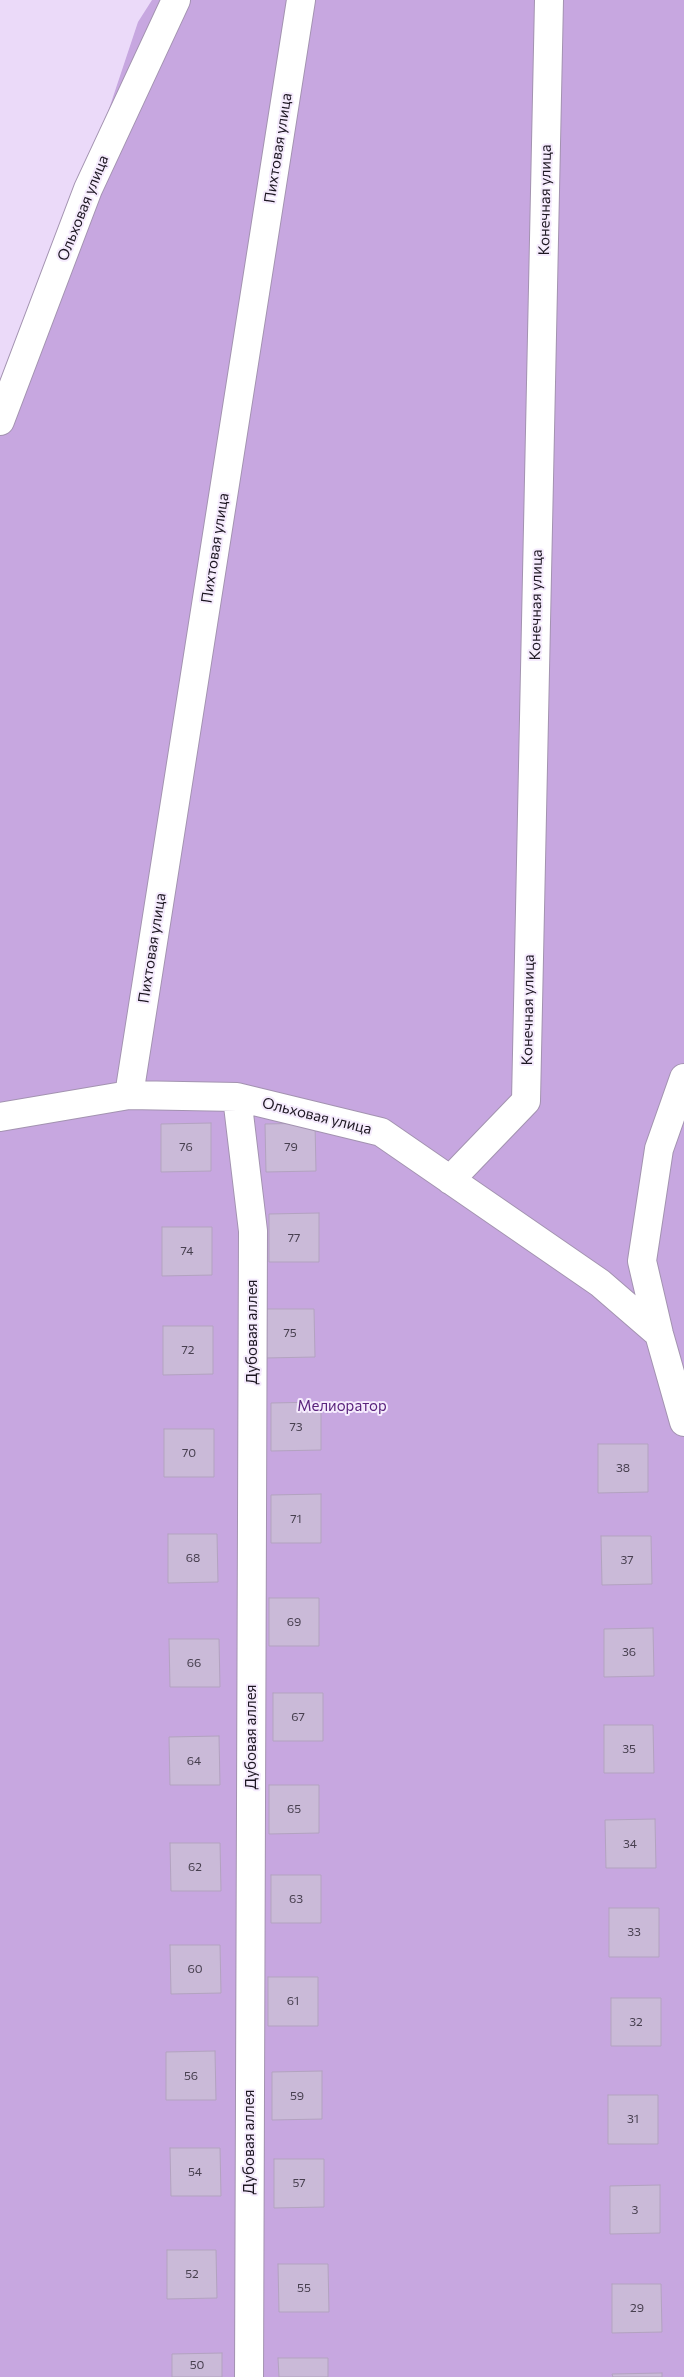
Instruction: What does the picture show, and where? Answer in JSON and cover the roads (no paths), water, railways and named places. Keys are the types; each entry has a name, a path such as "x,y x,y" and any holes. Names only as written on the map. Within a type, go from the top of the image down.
{"street":[{"name":"Ольховая улица","path":"0,422 88,189 176,0"},
{"name":"Пихтовая улица","path":"129,1096 301,0"},
{"name":"Конечная улица","path":"450,1180 526,1100 549,0"},
{"path":"684,1078 659,1149 642,1261 659,1334 684,1422"},
{"name":"Ольховая улица","path":"0,1117 129,1096 237,1097 381,1132 600,1283 659,1334"},
{"name":"Дубовая аллея","path":"237,1097 253,1231 248,2377"}],"park label":[{"name":"Мелиоратор","path":"342,1406"}]}
